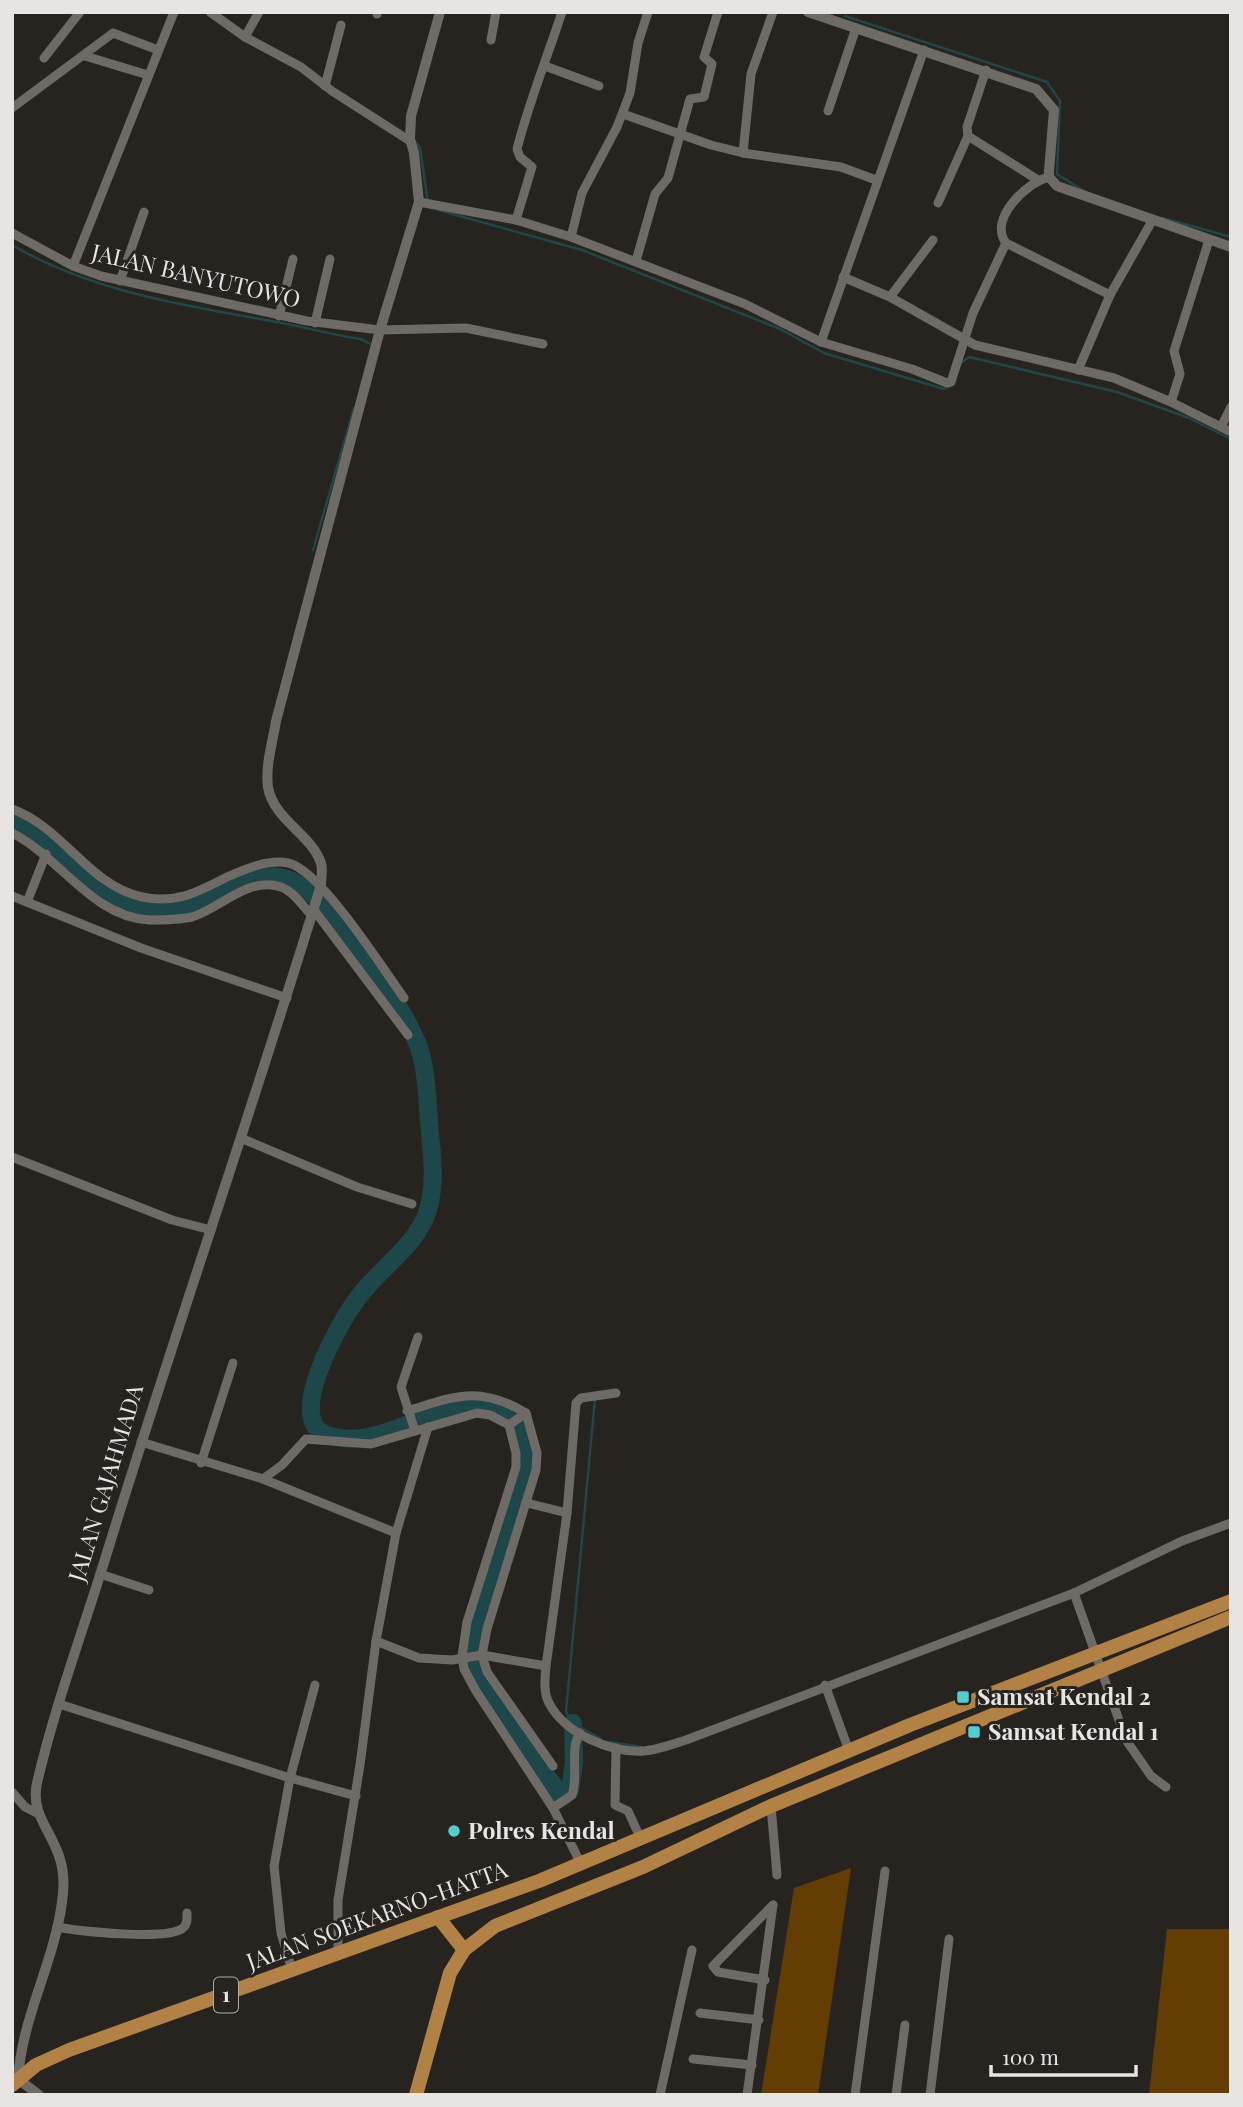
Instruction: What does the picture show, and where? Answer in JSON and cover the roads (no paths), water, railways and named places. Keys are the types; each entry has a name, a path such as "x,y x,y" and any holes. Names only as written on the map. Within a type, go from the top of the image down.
{"highway":[{"name":"1","path":"849,1751 1231,1601"},
{"path":"416,2095 450,1973 464,1950 495,1926 643,1867 771,1806 1231,1617"},
{"name":"JALAN SOEKARNO-HATTA","path":"15,2082 36,2065 69,2050 520,1888 585,1857 849,1751"},
{"path":"438,1917 464,1950"}],"street":[{"path":"44,58 80,12"},
{"path":"72,265 174,12"},
{"path":"210,12 301,66 410,138"},
{"path":"246,35 260,12"},
{"path":"315,881 322,866 273,801 268,786 276,721 380,330 426,203 410,138 418,85 440,12"},
{"path":"491,40 496,12"},
{"path":"516,220 532,167 520,157 517,149 533,91 545,66 562,12"},
{"path":"570,237 582,192 623,114 648,12"},
{"path":"636,261 655,194 668,178 690,99 704,97 712,64 704,57 718,12"},
{"path":"743,153 751,74 773,12"},
{"path":"808,12 986,70 1036,89 1052,103 1055,118 1043,179 1007,211 999,229 1006,243 1110,295"},
{"path":"326,83 341,25"},
{"path":"828,111 856,28"},
{"path":"12,107 115,32 158,50"},
{"path":"821,342 924,50"},
{"path":"85,56 148,75"},
{"path":"545,66 598,86"},
{"path":"938,203 968,136 967,127 986,70"},
{"path":"623,114 681,136 743,153 841,167 876,180"},
{"path":"968,136 1067,191 1231,247"},
{"path":"426,203 516,220 570,237 745,304 821,342 912,369 947,383 951,382 956,372 963,339 1006,243"},
{"path":"120,281 144,212"},
{"path":"1078,370 1110,295 1152,221"},
{"name":"JALAN BANYUTOWO","path":"12,233 72,265 120,281 279,316 380,330 466,328 543,344"},
{"path":"890,298 933,240"},
{"path":"1171,402 1180,377 1174,351 1209,240"},
{"path":"315,323 330,258"},
{"path":"279,316 293,259"},
{"path":"843,277 890,298 975,345 1114,378 1231,432"},
{"path":"1221,427 1231,407"},
{"path":"12,809 51,830 103,879 140,896 184,898 241,871 266,863 289,863 315,881 404,998"},
{"path":"12,832 46,854 90,895 116,911 145,919 192,916 244,890 271,886 283,888 313,910 408,1035"},
{"path":"27,902 46,854"},
{"name":"JALAN GAJAHMADA","path":"15,2082 25,2032 57,1927 63,1887 60,1858 37,1813 36,1786 100,1574 147,1445 204,1227 243,1139 279,995 313,910 315,881"},
{"path":"12,896 141,948 279,995"},
{"path":"243,1139 357,1187 412,1204"},
{"path":"12,1157 172,1220 204,1227"},
{"path":"414,1429 401,1387 418,1337"},
{"path":"201,1463 233,1363"},
{"path":"616,1393 581,1398 576,1403 568,1513 546,1665 545,1691 549,1703 575,1730 616,1748 645,1751 686,1740 825,1685 1074,1593 1182,1541 1231,1523"},
{"path":"408,1412 461,1394 477,1394 492,1396 524,1414 537,1453 527,1503 481,1655 487,1672 553,1766"},
{"path":"263,1479 282,1465 306,1439 312,1437 362,1445 477,1413 490,1415 510,1424"},
{"path":"510,1424 524,1414"},
{"path":"510,1424 516,1466 467,1622 464,1670 556,1806 585,1857"},
{"path":"338,1952 338,1900 356,1796 376,1641 396,1533 428,1427"},
{"path":"147,1445 263,1479 396,1533"},
{"path":"527,1503 568,1513"},
{"path":"100,1574 149,1590"},
{"path":"1074,1593 1131,1751 1151,1776 1166,1787"},
{"path":"376,1641 419,1657 458,1659 481,1655 546,1665"},
{"path":"292,1970 281,1933 274,1866 290,1778 315,1685"},
{"path":"825,1685 849,1751"},
{"path":"59,1704 290,1778 356,1796"},
{"path":"556,1806 572,1795 577,1764 575,1730"},
{"path":"616,1748 615,1805 628,1811 631,1838"},
{"path":"12,1793 25,1807 37,1813"},
{"path":"771,1806 777,1875"},
{"path":"855,2095 885,1871"},
{"path":"747,2095 765,1980 773,1905 713,1966 718,1972 765,1980"},
{"path":"57,1927 90,1934 167,1934 181,1930 186,1924 187,1913"},
{"path":"930,2095 949,1939"},
{"path":"660,2095 692,1950"},
{"path":"700,2013 759,2020"},
{"path":"896,2095 905,2025"},
{"path":"693,2059 752,2065"},
{"path":"15,2082 38,2095"}],"waterway":[{"path":"845,16 1047,82 1060,101 1057,174 1084,191"},
{"path":"413,139 420,148 428,203"},
{"path":"438,210 582,250 780,329 824,353 944,389 954,384"},
{"path":"1163,218 1231,237"},
{"path":"12,245 74,275 107,286 175,303 361,339 372,345"},
{"path":"962,362 969,357 1117,392 1189,418 1231,439"},
{"path":"313,550 354,408"},
{"path":"12,818 31,829 98,888 116,900 136,907 158,910 182,907 262,877 281,877 301,886 323,905 397,1005 416,1040 423,1062 432,1155 431,1198 419,1230 357,1299 339,1328 313,1390 311,1409 314,1425 325,1434 357,1439 390,1431 453,1408 469,1406 515,1415 523,1433 523,1480 509,1533 476,1631 474,1663 487,1692 562,1797 570,1791 574,1762 573,1723"},
{"path":"595,1399 566,1712 573,1723 601,1739"},
{"path":"610,1742 642,1747"}],"place":[{"name":"Samsat Kendal 2","path":"963,1697"},
{"name":"Samsat Kendal 1","path":"974,1732"},
{"name":"Polres Kendal","path":"454,1831"}]}
